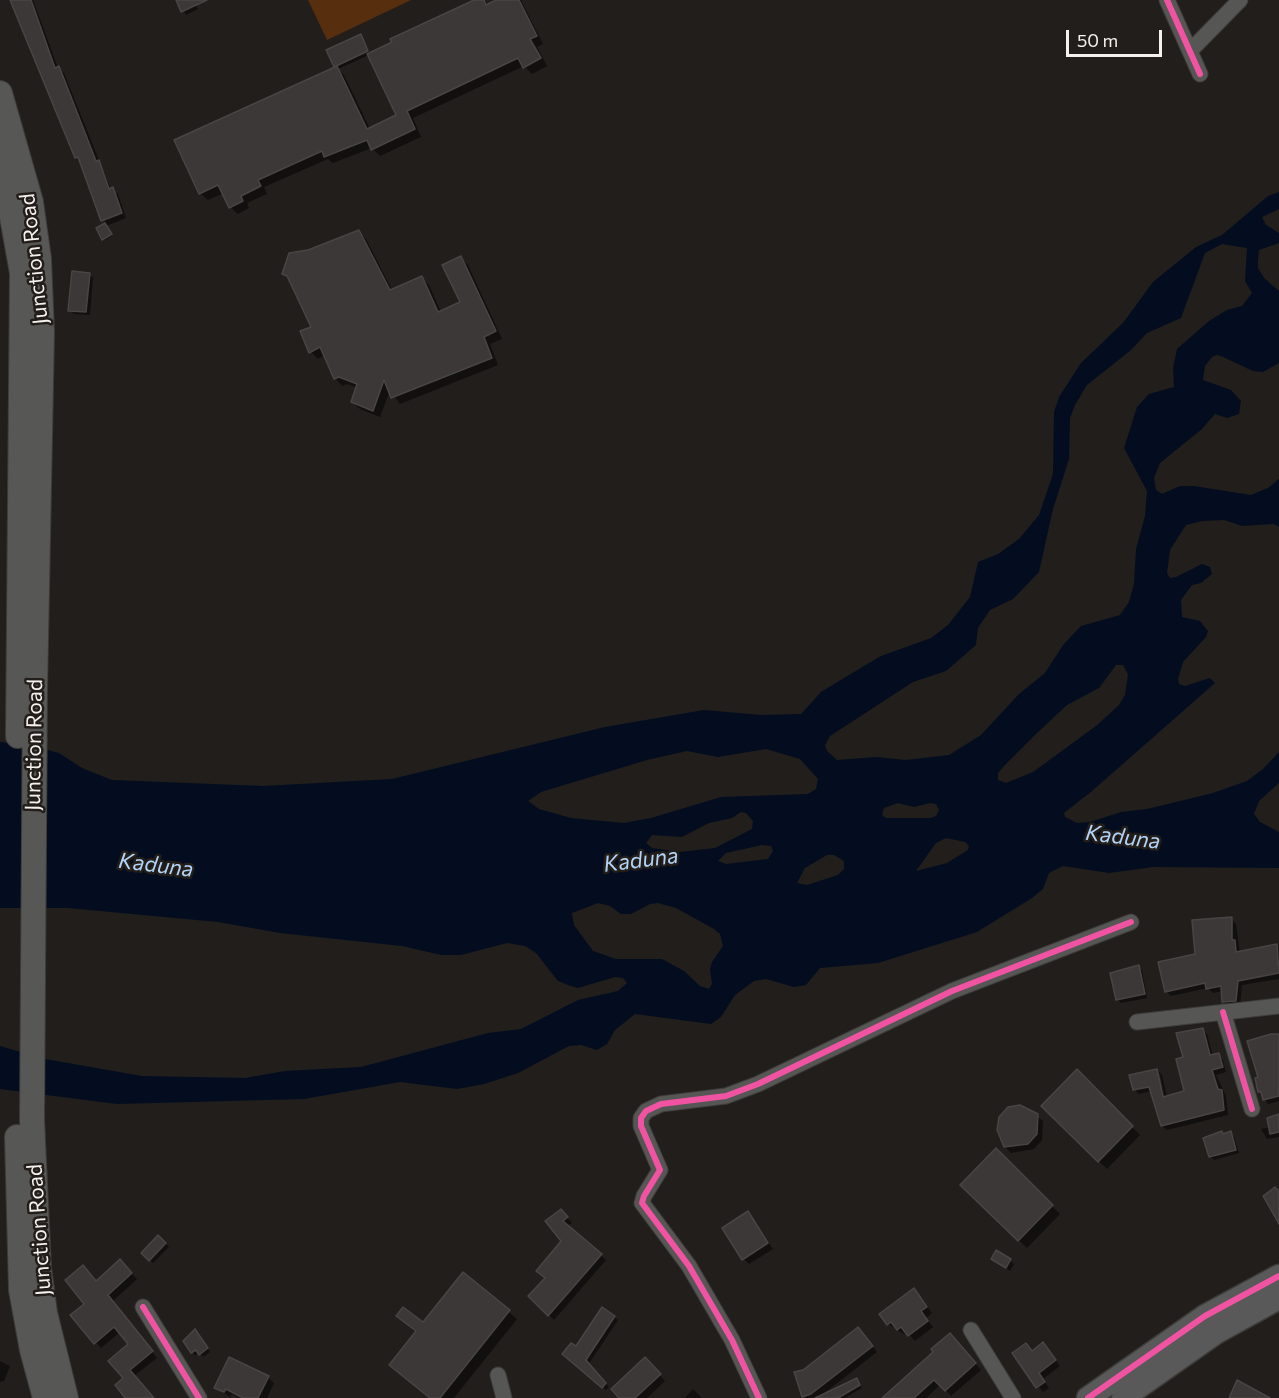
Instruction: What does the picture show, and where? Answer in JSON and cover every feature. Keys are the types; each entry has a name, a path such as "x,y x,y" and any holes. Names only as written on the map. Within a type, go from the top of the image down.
{"main road":[{"name":"Junction Road","path":"0,93 31,202 39,259 42,332 26,693"},
{"name":"Junction Road","path":"0,150 22,273 26,693 21,1290 32,1350 45,1398"},
{"name":"Junction Road","path":"24,1122 45,1313 66,1398"}],"street":[{"path":"1167,0 1200,74"},
{"path":"1190,51 1240,0"},
{"path":"759,1398 732,1340 689,1266 642,1203 660,1170 641,1126 641,1118 646,1111 661,1104 726,1096 758,1084 952,991 1131,922"},
{"path":"1137,1022 1279,1006"},
{"path":"1222,1012 1252,1109"},
{"path":"1088,1398 1205,1316 1279,1276"},
{"path":"1123,1398 1217,1332 1279,1298"},
{"path":"143,1307 199,1398"},
{"path":"971,1330 1013,1398"},
{"path":"498,1375 504,1398"}],"shaded area":[{"path":"308,0 411,0 327,40"}],"water":[{"name":"Kaduna","path":"1279,192 1279,209 1262,217 1266,225 1279,233 1279,243 1259,250 1258,268 1264,278 1279,291 1279,363 1263,372 1253,371 1217,355 1212,357 1205,366 1203,380 1231,390 1241,401 1239,414 1227,418 1215,414 1202,429 1160,463 1154,478 1156,490 1162,494 1180,486 1194,486 1251,495 1268,488 1279,479 1279,527 1274,524 1242,526 1224,520 1202,521 1186,525 1170,550 1167,573 1170,578 1176,577 1202,564 1210,567 1212,574 1201,583 1192,585 1181,600 1182,617 1200,621 1208,631 1206,637 1183,662 1178,679 1179,684 1185,686 1210,678 1215,683 1064,813 1065,817 1077,823 1090,822 1121,812 1147,809 1213,793 1247,781 1263,769 1279,752 1279,783 1259,801 1254,814 1260,822 1279,832 1279,868 1153,867 1109,873 1063,866 1049,873 1043,889 1032,898 977,932 878,963 820,968 806,985 794,987 766,979 754,981 735,995 721,1017 711,1024 635,1014 615,1030 607,1044 597,1050 581,1045 569,1046 518,1073 484,1084 457,1089 400,1082 304,1099 117,1104 0,1089 0,1046 45,1059 142,1076 245,1078 285,1071 361,1067 488,1033 521,1029 578,1000 618,991 627,983 623,978 615,977 578,988 568,985 558,981 536,953 525,946 507,943 461,955 441,955 402,946 280,933 218,922 68,908 0,908 0,742 33,746 59,753 82,768 112,780 263,786 392,779 605,727 704,710 761,715 801,714 821,692 854,672 881,656 931,638 948,625 970,597 978,562 998,554 1019,539 1039,515 1053,474 1054,412 1059,397 1081,363 1123,323 1153,282 1196,247 1222,235 1268,196","holes":["1222,244 1247,248 1245,281 1252,293 1242,306 1227,310 1209,321 1177,349 1173,368 1174,387 1149,394 1137,407 1124,448 1147,491 1145,516 1136,549 1134,584 1129,602 1120,615 1081,626 1063,645 1045,673 1019,694 981,735 949,755 906,760 877,757 837,760 827,751 825,745 830,736 913,682 946,671 976,645 978,628 990,610 1013,599 1039,572 1053,509 1069,459 1070,418 1075,405 1087,385 1131,350 1147,333 1181,318 1205,253","1116,665 1123,665 1128,674 1125,695 1119,705 1096,726 1033,772 1006,783 998,780 998,773 1004,766 1067,705 1099,688","766,749 800,759 818,779 816,789 808,794 721,797 651,818 624,823 571,818 539,809 528,801 541,792 647,760 687,751 718,757","898,803 914,807 930,803 936,804 939,810 936,816 930,818 886,818 882,815 884,808","741,812 746,813 753,821 752,829 715,848 680,852 652,848 646,843 652,835 682,837 709,823 732,818","946,838 965,842 969,846 968,850 947,863 916,871 936,843","762,845 771,846 773,851 768,859 726,864 718,861 726,853","827,855 834,855 844,861 844,869 838,875 807,885 797,883 805,868","598,903 610,906 621,914 631,914 650,904 658,903 676,908 714,929 720,934 723,946 712,962 710,969 712,984 709,989 700,986 684,971 662,959 616,959 593,951 574,925 572,913"]}],"building":[{"path":"10,0 31,0 55,68 59,66 96,161 99,160 109,189 113,187 122,213 101,221 78,157 75,158"},
{"path":"176,0 207,0 181,12"},
{"path":"474,0 484,0 486,5 496,0 519,0 537,36 530,39 541,58 523,68 518,58 407,111 415,129 371,150 367,140 324,157 322,151 258,180 261,186 241,196 243,201 229,208 218,185 199,194 174,140 337,66 367,129 396,115 367,54 392,42 390,39"},
{"path":"361,34 368,51 334,67 326,50"},
{"path":"105,223 112,234 102,240 96,228"},
{"path":"359,230 390,290 422,276 438,312 460,302 442,265 461,256 496,331 484,337 492,358 391,398 384,380 373,411 351,402 357,384 339,377 334,379 320,347 309,353 300,331 311,327 287,276 282,274 289,253 308,250"},
{"path":"72,271 90,273 86,312 68,311"},
{"path":"1232,917 1232,940 1235,940 1236,952 1277,944 1279,973 1238,981 1236,1001 1222,1002 1221,986 1206,989 1205,983 1165,992 1158,962 1195,954 1192,920"},
{"path":"1139,965 1145,994 1116,1000 1110,973"},
{"path":"1203,1028 1210,1055 1219,1053 1223,1067 1212,1070 1218,1089 1222,1090 1224,1110 1161,1126 1149,1087 1133,1090 1129,1075 1157,1069 1163,1097 1184,1091 1176,1059 1183,1057 1176,1033"},
{"path":"1279,1034 1279,1096 1263,1100 1261,1092 1258,1092 1255,1078 1258,1077 1247,1041"},
{"path":"1077,1069 1133,1126 1098,1162 1041,1106"},
{"path":"1020,1105 1038,1114 1037,1134 1028,1144 1004,1147 997,1130 999,1117 1008,1107"},
{"path":"1279,1114 1279,1132 1270,1134 1267,1118"},
{"path":"1222,1131 1223,1134 1231,1131 1236,1150 1209,1157 1203,1138"},
{"path":"996,1148 1053,1205 1018,1241 960,1185"},
{"path":"1275,1187 1279,1192 1279,1224 1263,1196"},
{"path":"561,1209 568,1217 563,1221 602,1254 548,1316 528,1296 545,1278 536,1271 561,1241 545,1221"},
{"path":"748,1211 768,1243 742,1260 722,1228"},
{"path":"158,1235 166,1243 149,1261 141,1253"},
{"path":"996,1250 1011,1259 1006,1268 991,1259"},
{"path":"120,1259 132,1273 108,1295 153,1351 130,1370 154,1398 125,1398 115,1385 123,1378 108,1361 128,1344 114,1327 94,1344 70,1315 84,1304 65,1280 83,1265 96,1281"},
{"path":"463,1272 510,1310 440,1398 430,1398 389,1365 416,1331 396,1316 403,1307 423,1322"},
{"path":"914,1288 927,1307 921,1311 928,1321 908,1336 901,1327 897,1330 891,1322 887,1325 879,1314"},
{"path":"602,1307 615,1316 586,1360 606,1383 602,1388 562,1354 571,1343 576,1346"},
{"path":"858,1327 873,1346 811,1394 802,1397 794,1372 803,1370"},
{"path":"195,1329 208,1348 199,1355 196,1350 191,1353 183,1341"},
{"path":"950,1333 976,1363 945,1391 934,1380 914,1398 882,1398 933,1352 931,1349"},
{"path":"1043,1342 1056,1360 1039,1373 1045,1382 1036,1388 1012,1353 1026,1343 1032,1351"},
{"path":"229,1357 269,1376 258,1398 243,1398 226,1389 224,1392 214,1388"},
{"path":"645,1357 661,1374 635,1398 619,1398 611,1389"},
{"path":"857,1378 860,1385 838,1398 815,1398"},
{"path":"1237,1380 1270,1398 1229,1398"}],"cycle path":[{"path":"1167,0 1200,74"},
{"path":"759,1398 732,1340 689,1266 642,1203 660,1170 641,1126 641,1118 646,1111 661,1104 726,1096 758,1084 952,991 1131,922"},
{"path":"1223,1012 1252,1109"},
{"path":"1088,1398 1205,1316 1279,1276"},
{"path":"143,1307 199,1398"}]}
